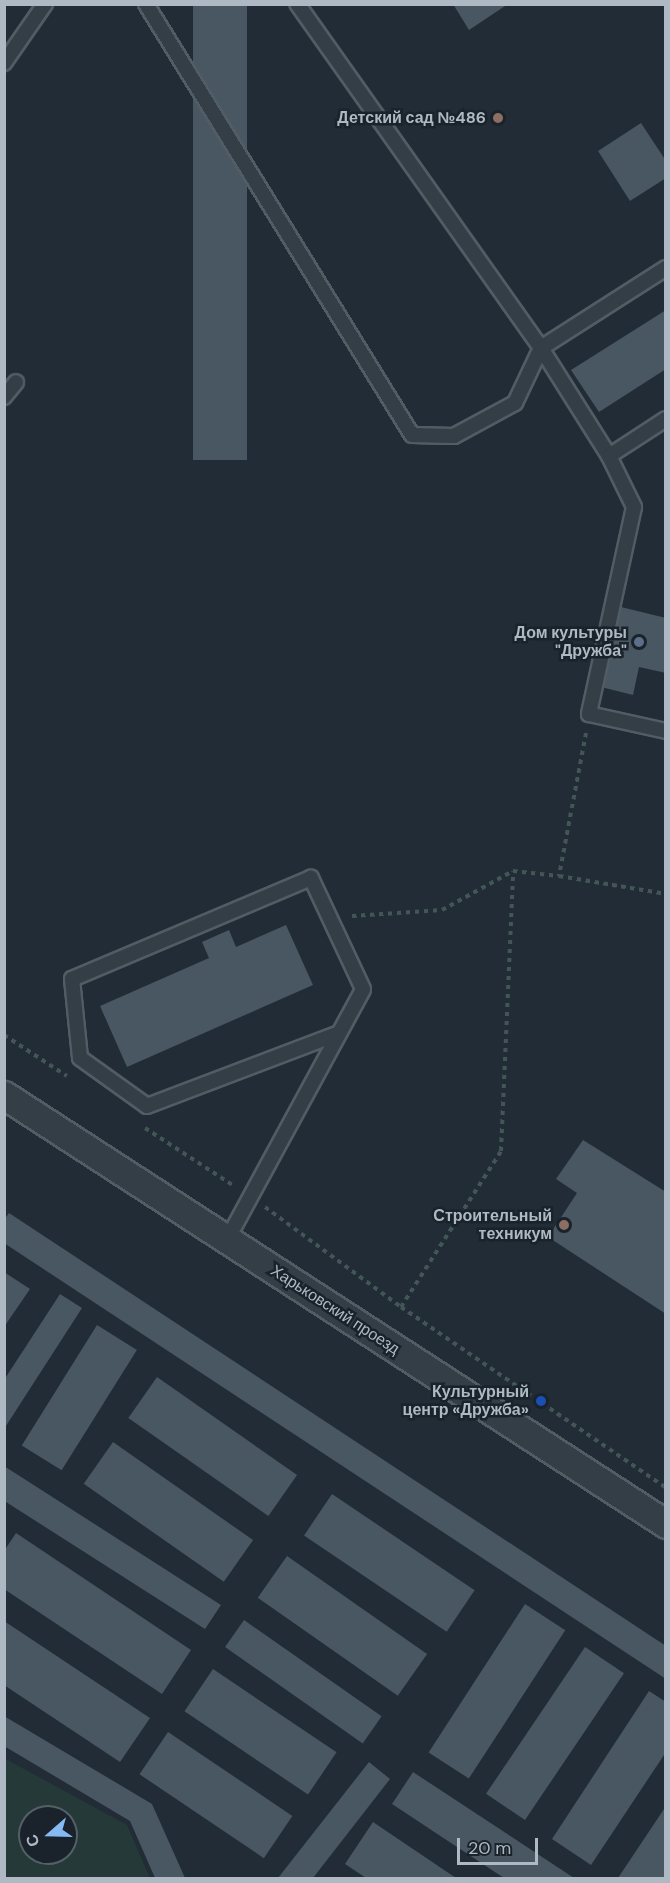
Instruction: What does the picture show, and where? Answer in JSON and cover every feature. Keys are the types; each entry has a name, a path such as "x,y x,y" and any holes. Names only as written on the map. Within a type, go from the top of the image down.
{"street":[{"name":"Харьковский проезд","path":"7,1102 228,1240 666,1524"}],"lane":[{"path":"4,63 45,4"},
{"path":"146,4 412,435 454,436 514,403 541,348 666,268"},
{"path":"297,4 541,348 609,456 634,507 589,714 666,731"},
{"path":"4,397 16,382"},
{"path":"609,456 666,419"},
{"path":"228,1240 250,1197 339,1034 363,989 311,878 72,979 80,1058 147,1106 339,1034"}],"path":[{"path":"559,876 589,714"},
{"path":"401,1307 501,1151 513,871"},
{"path":"333,926 357,913 442,910 513,871 559,876 666,894"},
{"path":"250,1197 401,1307 666,1488"}],"green space":[{"path":"4,1758 127,1825 150,1878 5,1878"}],"building":[{"path":"193,4 247,4 247,460 193,460"},
{"path":"453,4 508,4 469,30"},
{"path":"641,123 666,161 666,178 630,201 598,151"},
{"path":"666,310 666,369 599,412 571,370"},
{"name":"Дом культуры \"Дружба\"","path":"621,607 666,618 666,673 639,667 633,695 601,687"},
{"path":"286,925 313,985 127,1067 100,1006 209,958 202,942 229,930 236,947"},
{"path":"583,1140 666,1192 666,1314 548,1237 577,1193 556,1179"},
{"path":"9,1213 666,1646 666,1679 4,1243 4,1220"},
{"path":"4,1272 30,1289 4,1327"},
{"path":"60,1294 82,1308 4,1429 4,1380"},
{"path":"97,1325 137,1350 62,1470 22,1445"},
{"path":"157,1377 297,1475 268,1516 128,1418"},
{"path":"113,1442 253,1540 224,1582 84,1484"},
{"path":"4,1466 221,1605 205,1629 6,1502 4,1504"},
{"path":"332,1494 475,1590 447,1632 304,1535"},
{"path":"16,1533 191,1650 162,1694 4,1589 4,1551"},
{"path":"287,1556 427,1654 398,1696 258,1598"},
{"path":"525,1604 565,1630 469,1779 429,1752"},
{"path":"244,1620 382,1716 363,1743 225,1647"},
{"path":"4,1621 150,1718 120,1762 4,1685"},
{"path":"585,1647 624,1673 525,1820 486,1794"},
{"path":"213,1669 337,1752 308,1795 184,1711"},
{"path":"649,1691 666,1702 666,1752 591,1865 552,1839"},
{"path":"4,1716 152,1804 185,1878 155,1878 130,1821 4,1746"},
{"path":"168,1732 292,1816 264,1858 139,1774"},
{"path":"369,1762 390,1779 313,1878 278,1878"},
{"path":"413,1772 574,1878 504,1878 392,1804"},
{"path":"666,1806 666,1878 618,1878"},
{"path":"373,1822 456,1878 366,1878 345,1864"}],"place":[{"name":"Детский сад №486","path":"498,118"},
{"name":"Дом культуры \"Дружба\"","path":"639,642"},
{"name":"Строительный техникум","path":"564,1225"},
{"name":"Культурный центр «Дружба»","path":"541,1401"}]}
